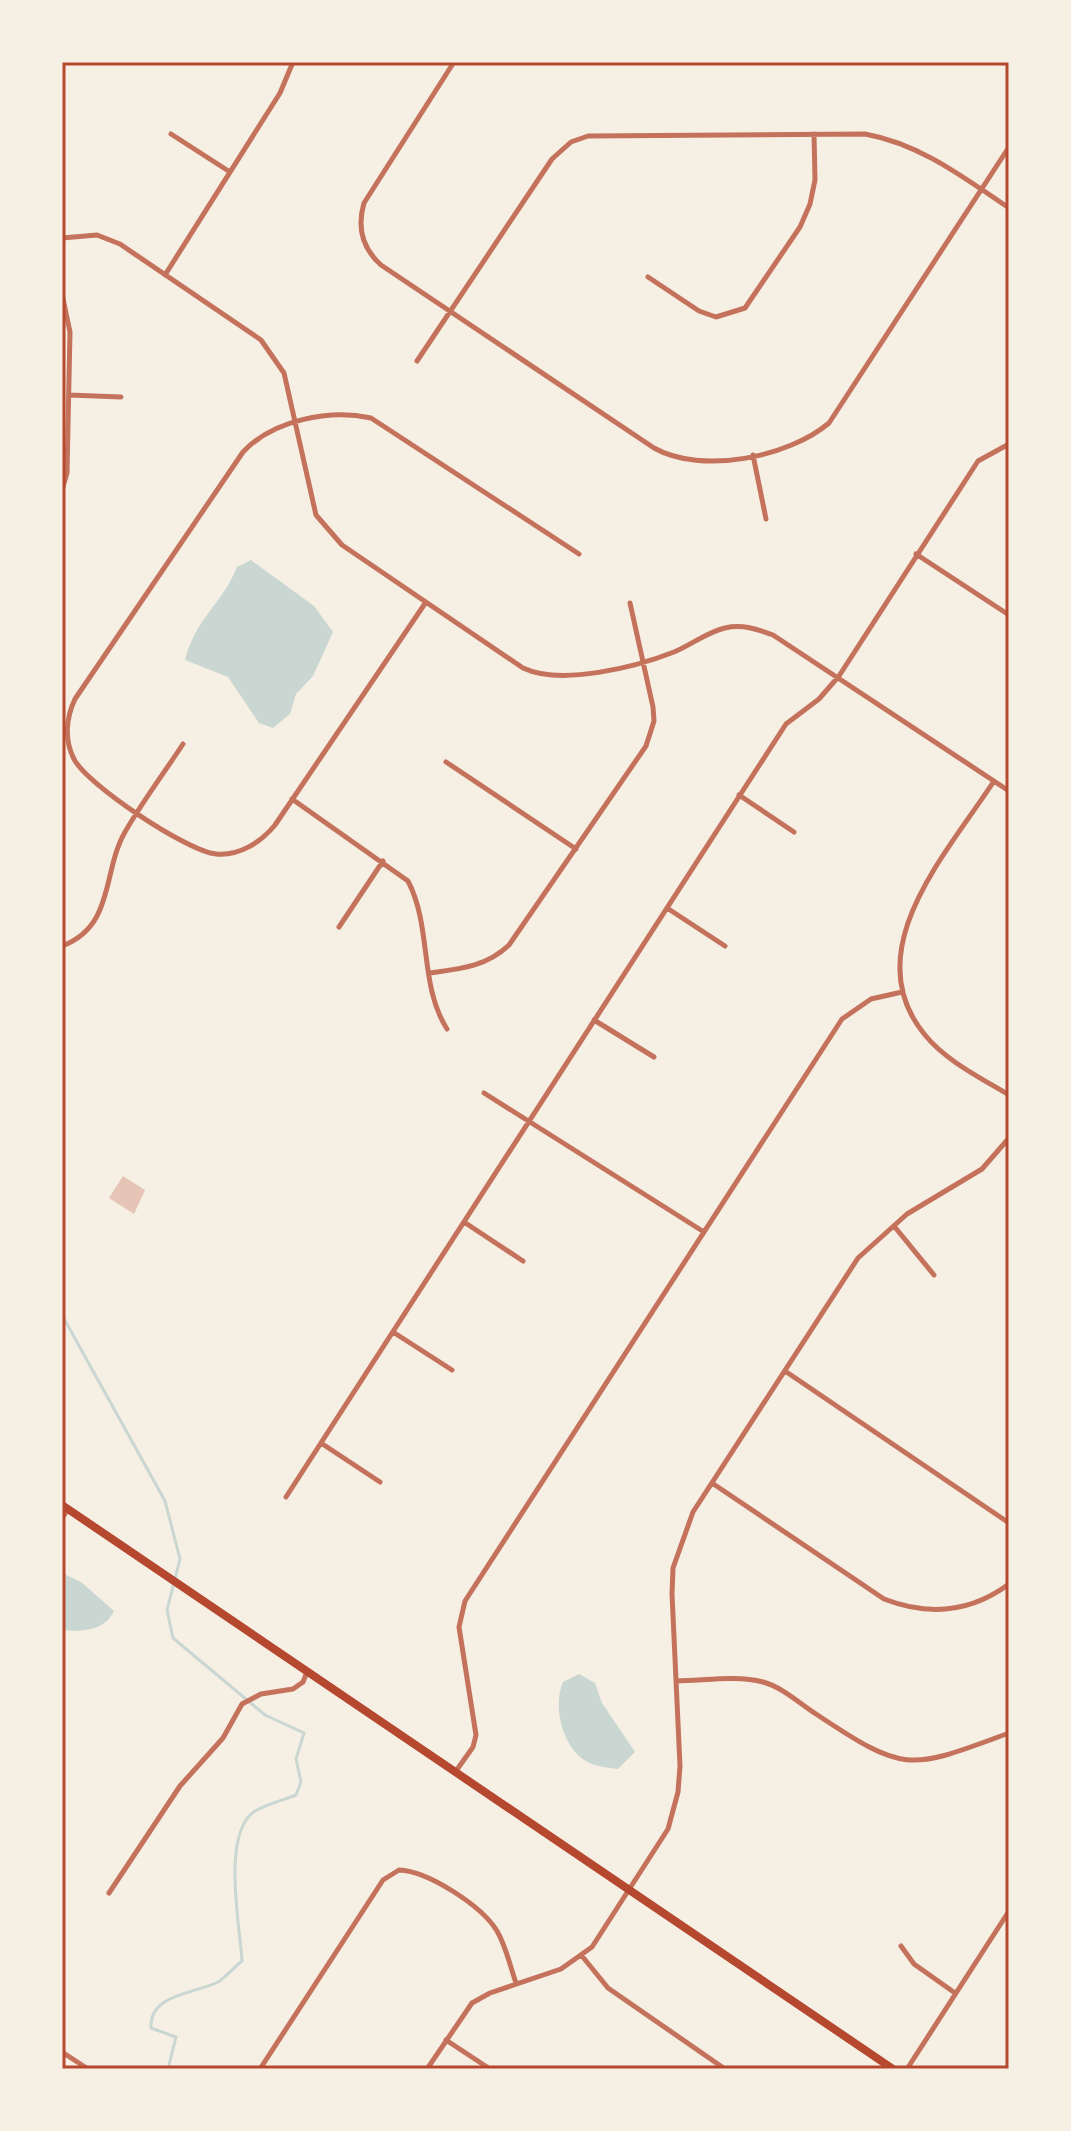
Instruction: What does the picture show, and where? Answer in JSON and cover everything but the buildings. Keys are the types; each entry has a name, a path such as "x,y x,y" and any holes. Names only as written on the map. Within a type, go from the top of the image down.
{"main road":[{"path":"65,1507 893,2069"}],"street":[{"path":"165,275 280,93 293,62"},
{"path":"454,62 366,199 361,233 378,262 662,452 700,463 753,455 805,440 832,420 1009,147"},
{"path":"171,134 230,172"},
{"path":"417,361 552,159 571,142 594,134 865,134 894,139 922,151 1009,208"},
{"path":"648,277 699,311 716,317 729,316 745,308 800,227 810,204 815,180 814,134"},
{"path":"62,238 97,235 120,244 261,340 284,373 311,498 323,526 342,545 538,675 561,677 644,662 725,628 750,627 773,635 839,676 1009,791"},
{"path":"62,294 70,332 67,473 62,490"},
{"path":"69,395 121,397"},
{"path":"426,602 264,838 242,851 221,854 188,846 89,780 76,764 67,732 72,707 243,452 270,430 344,414 371,418 579,554"},
{"path":"286,1497 786,724 819,699 839,676 978,461 1009,444"},
{"path":"753,455 766,519"},
{"path":"916,554 1009,615"},
{"path":"429,973 473,967 497,957 509,945 651,734 653,707 630,603"},
{"path":"62,946 82,936 94,923 108,897 117,850 183,744"},
{"path":"446,762 576,849"},
{"path":"994,781 907,921 899,953 902,992 912,1017 926,1037 944,1054 1009,1095"},
{"path":"739,795 794,832"},
{"path":"292,799 408,881 417,900 436,1011 447,1029"},
{"path":"339,927 383,861"},
{"path":"667,908 725,946"},
{"path":"455,1772 473,1747 476,1735 459,1627 465,1601 842,1019 871,999 902,992"},
{"path":"594,1020 654,1057"},
{"path":"484,1093 704,1232"},
{"path":"427,2069 472,2003 516,1983 561,1969 582,1956 631,1891 668,1829 678,1792 673,1568 682,1535 712,1483 858,1258 894,1226 982,1169 1009,1138"},
{"path":"464,1222 523,1261"},
{"path":"894,1226 934,1275"},
{"path":"393,1332 452,1370"},
{"path":"785,1371 1009,1523"},
{"path":"321,1443 380,1482"},
{"path":"712,1483 884,1599 904,1607 955,1609 975,1604 1009,1584"},
{"path":"62,1518 65,1507"},
{"path":"109,1893 180,1786 223,1738 242,1704 249,1699 293,1689 303,1682 307,1672"},
{"path":"676,1681 765,1682 872,1751 896,1760 918,1762 944,1757 1009,1733"},
{"path":"260,2069 383,1880 399,1870 415,1870 428,1876 484,1915 502,1940 516,1983"},
{"path":"907,2069 1009,1911"},
{"path":"901,1946 914,1964 955,1993"},
{"path":"582,1956 606,1987 725,2069"},
{"path":"446,2040 490,2069"},
{"path":"62,2052 88,2069"}],"shaded area":[{"path":"251,560 314,606 333,632 313,676 296,694 290,714 273,728 259,723 228,677 185,660 202,622 224,592 237,567"},
{"path":"62,1573 81,1582 114,1611 105,1623 84,1630 62,1630"},
{"path":"579,1674 595,1683 602,1703 635,1752 618,1769 595,1765 582,1758 567,1740 562,1728 559,1704 563,1682"}],"waterway":[{"path":"62,1315 165,1501 180,1559 167,1610 173,1638 265,1715 304,1733 296,1759 301,1782 296,1795 255,1811 245,1822 238,1839 235,1881 242,1961 218,1982 165,2002 152,2017 151,2028 176,2037 168,2069"}]}
